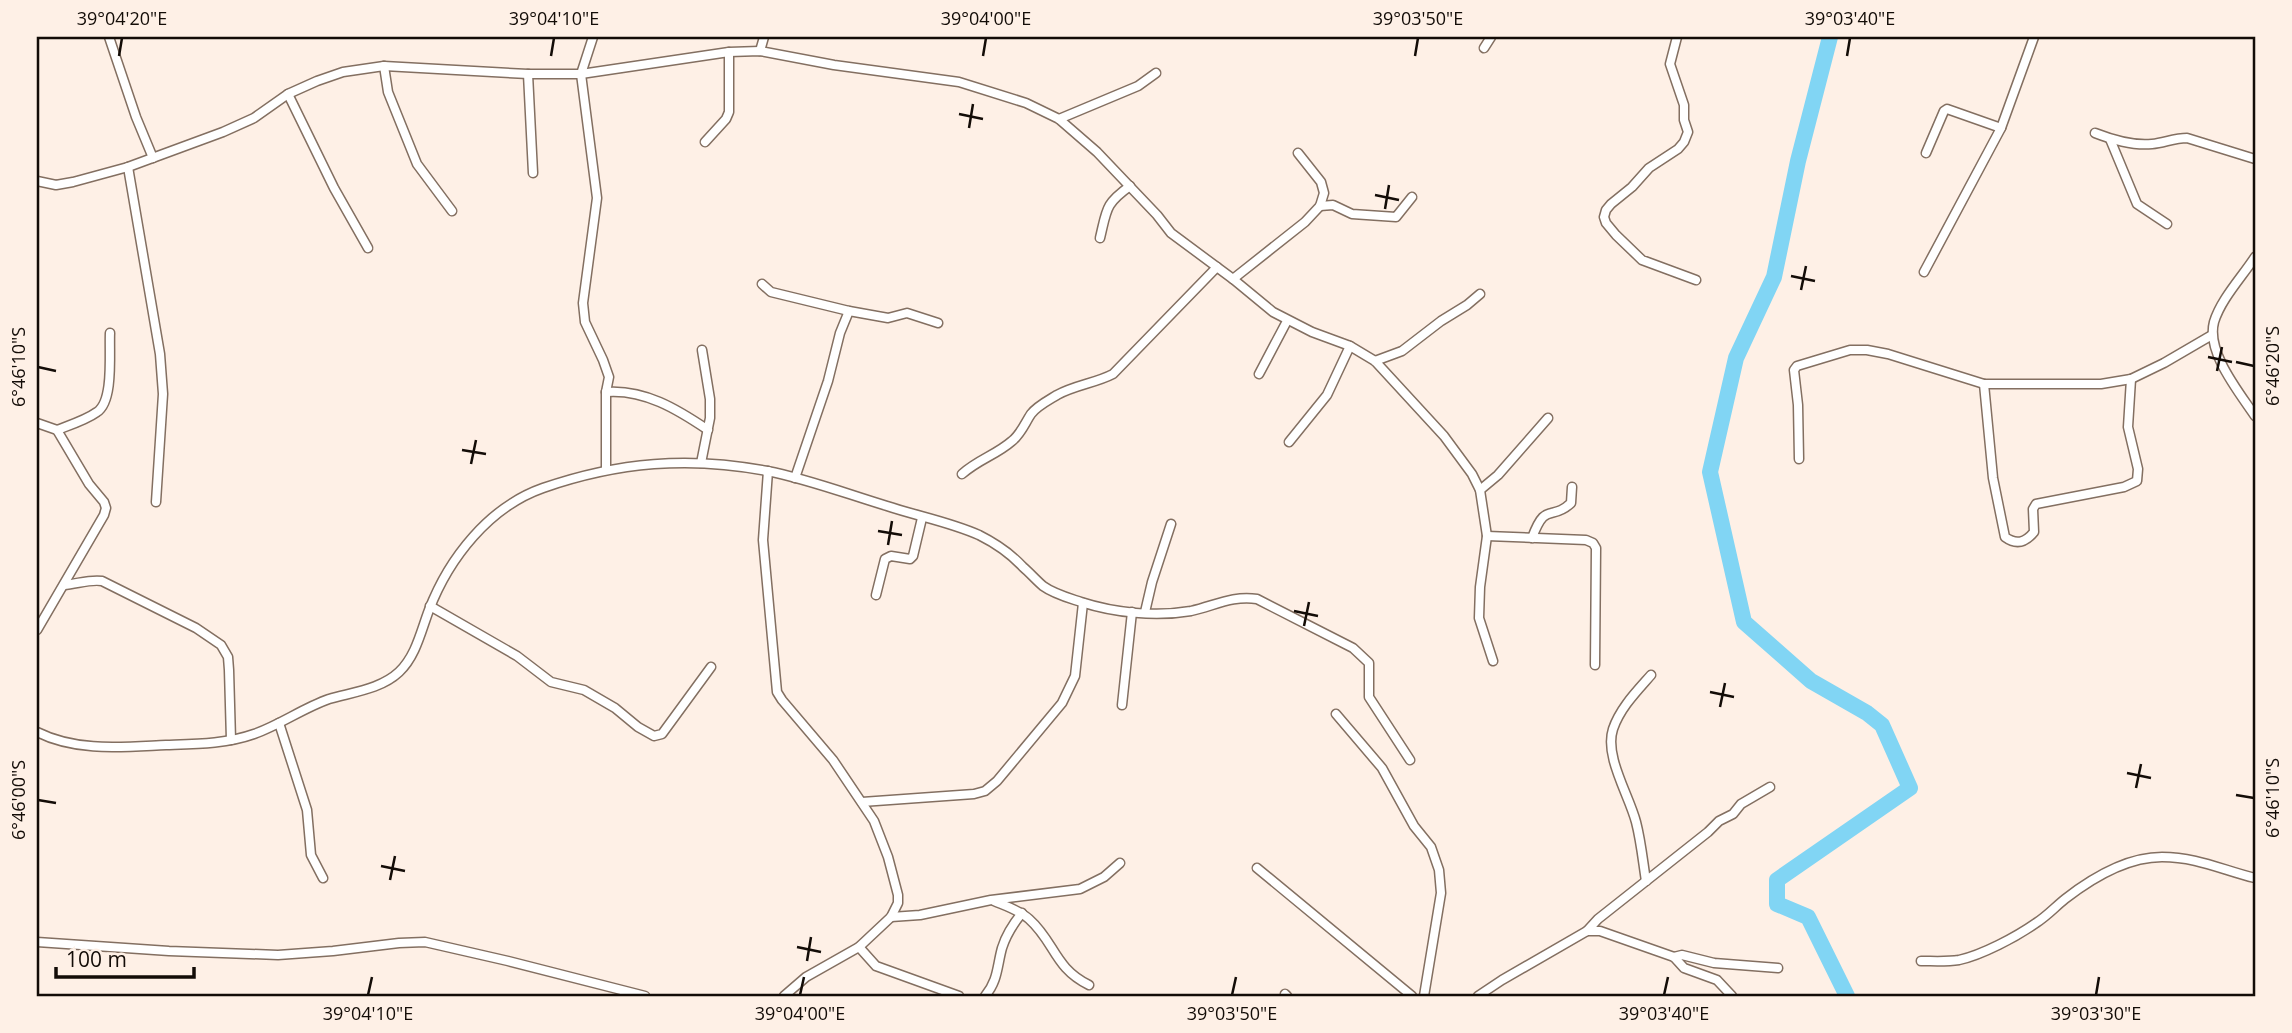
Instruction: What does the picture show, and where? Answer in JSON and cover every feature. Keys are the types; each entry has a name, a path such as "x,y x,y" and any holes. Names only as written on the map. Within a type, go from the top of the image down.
{"street":[{"path":"109,37 153,158"},
{"path":"593,37 581,74 597,198 583,303 584,322 609,377 606,392 606,469"},
{"path":"760,51 764,37"},
{"path":"1484,48 1491,37"},
{"path":"1677,37 1670,64 1684,106 1684,120 1688,132 1685,142 1649,168 1632,187 1611,204 1604,217 1622,242 1642,260 1696,280"},
{"path":"1924,272 2001,128 2034,37"},
{"path":"37,181 56,184 73,182 128,167 254,118 288,94 344,72 384,66 528,74 581,74 729,52 760,51 834,65 959,82 1026,103 1059,119 1097,152 1171,233 1273,312 1287,321 1350,346 1375,361 1444,436 1472,474 1480,490 1487,536 1479,618 1493,661"},
{"path":"705,142 730,112 729,52"},
{"path":"384,66 388,92 417,164 452,211"},
{"path":"1059,119 1138,86 1156,73"},
{"path":"528,74 533,173"},
{"path":"288,94 334,188 368,248"},
{"path":"1926,153 1947,109 2001,128"},
{"path":"2095,132 2110,139 2136,144 2154,144 2187,138 2255,159"},
{"path":"2110,139 2137,204 2167,224"},
{"path":"1233,279 1305,222 1320,206 1324,193 1321,182 1298,153"},
{"path":"128,167 160,354 161,439 156,502"},
{"path":"1100,238 1112,199 1130,186"},
{"path":"1320,206 1333,205 1352,214 1396,217 1412,197"},
{"path":"2255,257 2224,303 2215,320 2212,335 2228,374 2255,416"},
{"path":"962,474 975,462 1000,451 1015,439 1033,411 1052,398 1114,374 1217,267"},
{"path":"762,284 771,292 849,311 888,318 907,313 938,323"},
{"path":"1375,361 1402,351 1480,294"},
{"path":"795,478 849,311"},
{"path":"1259,374 1287,321"},
{"path":"57,430 97,412 105,405 108,394 110,333"},
{"path":"1799,458 1798,405 1794,375 1797,366 1850,350 1888,354 1984,384 2101,384 2131,379 2212,335"},
{"path":"1289,442 1328,395 1350,346"},
{"path":"701,463 710,418 710,399 702,351"},
{"path":"1984,384 1993,478 2005,537 2019,543 2029,539 2034,533 2033,509 2036,503 2124,487 2137,481 2138,469 2128,427 2131,379"},
{"path":"606,392 622,391 645,396 708,430"},
{"path":"1480,490 1498,475 1548,418"},
{"path":"37,423 57,430 106,508 37,629"},
{"path":"37,732 61,741 92,747 231,740 254,734 321,703 376,686 398,673 409,661 430,606 466,542 517,501 540,489 606,469 650,464 701,463 768,471 963,528 983,537 1012,557 1046,588 1083,603 1145,612 1187,611 1242,597 1257,599 1353,648 1369,663 1369,697 1410,760"},
{"path":"768,471 763,540 777,692 834,760 874,821 896,887 898,903 891,917 859,947 806,977 784,996"},
{"path":"1532,538 1544,515 1564,509 1571,503 1572,486"},
{"path":"876,595 885,559 891,556 910,559 913,556 922,517"},
{"path":"1145,612 1171,524"},
{"path":"1487,536 1586,540 1594,543 1595,665"},
{"path":"64,585 102,581 196,628 221,645 228,657 231,740"},
{"path":"862,802 974,794 985,791 997,782 1062,703 1075,676 1083,603"},
{"path":"430,606 517,656 551,682 584,690 654,736 662,734 711,667"},
{"path":"1122,705 1132,612"},
{"path":"1646,881 1637,825 1613,760 1611,739 1617,721 1630,700 1651,675"},
{"path":"1336,714 1382,768 1413,826 1431,847 1439,870 1441,894 1424,996"},
{"path":"279,723 307,810 311,855 323,878"},
{"path":"1478,996 1587,931 1598,919 1719,821 1770,787"},
{"path":"1921,961 1960,959 2006,940 2038,922 2066,898 2098,877 2138,860 2182,858 2255,878"},
{"path":"891,917 946,910 991,900 1080,889 1104,877 1120,863"},
{"path":"1257,868 1412,996"},
{"path":"991,900 1031,920 1068,972 1088,985"},
{"path":"985,996 995,982 1001,951 1009,931 1022,914"},
{"path":"1587,931 1600,931 1674,957 1689,970 1717,980 1732,996"},
{"path":"37,942 278,955 425,942 645,996"},
{"path":"859,947 876,966 959,996"},
{"path":"1674,957 1682,955 1714,963 1778,968"}],"waterway":[{"path":"1830,37 1798,161 1774,277 1736,358 1710,472 1744,622 1811,681 1867,713 1882,725 1910,788 1777,880 1777,904 1808,917 1847,996"}]}
